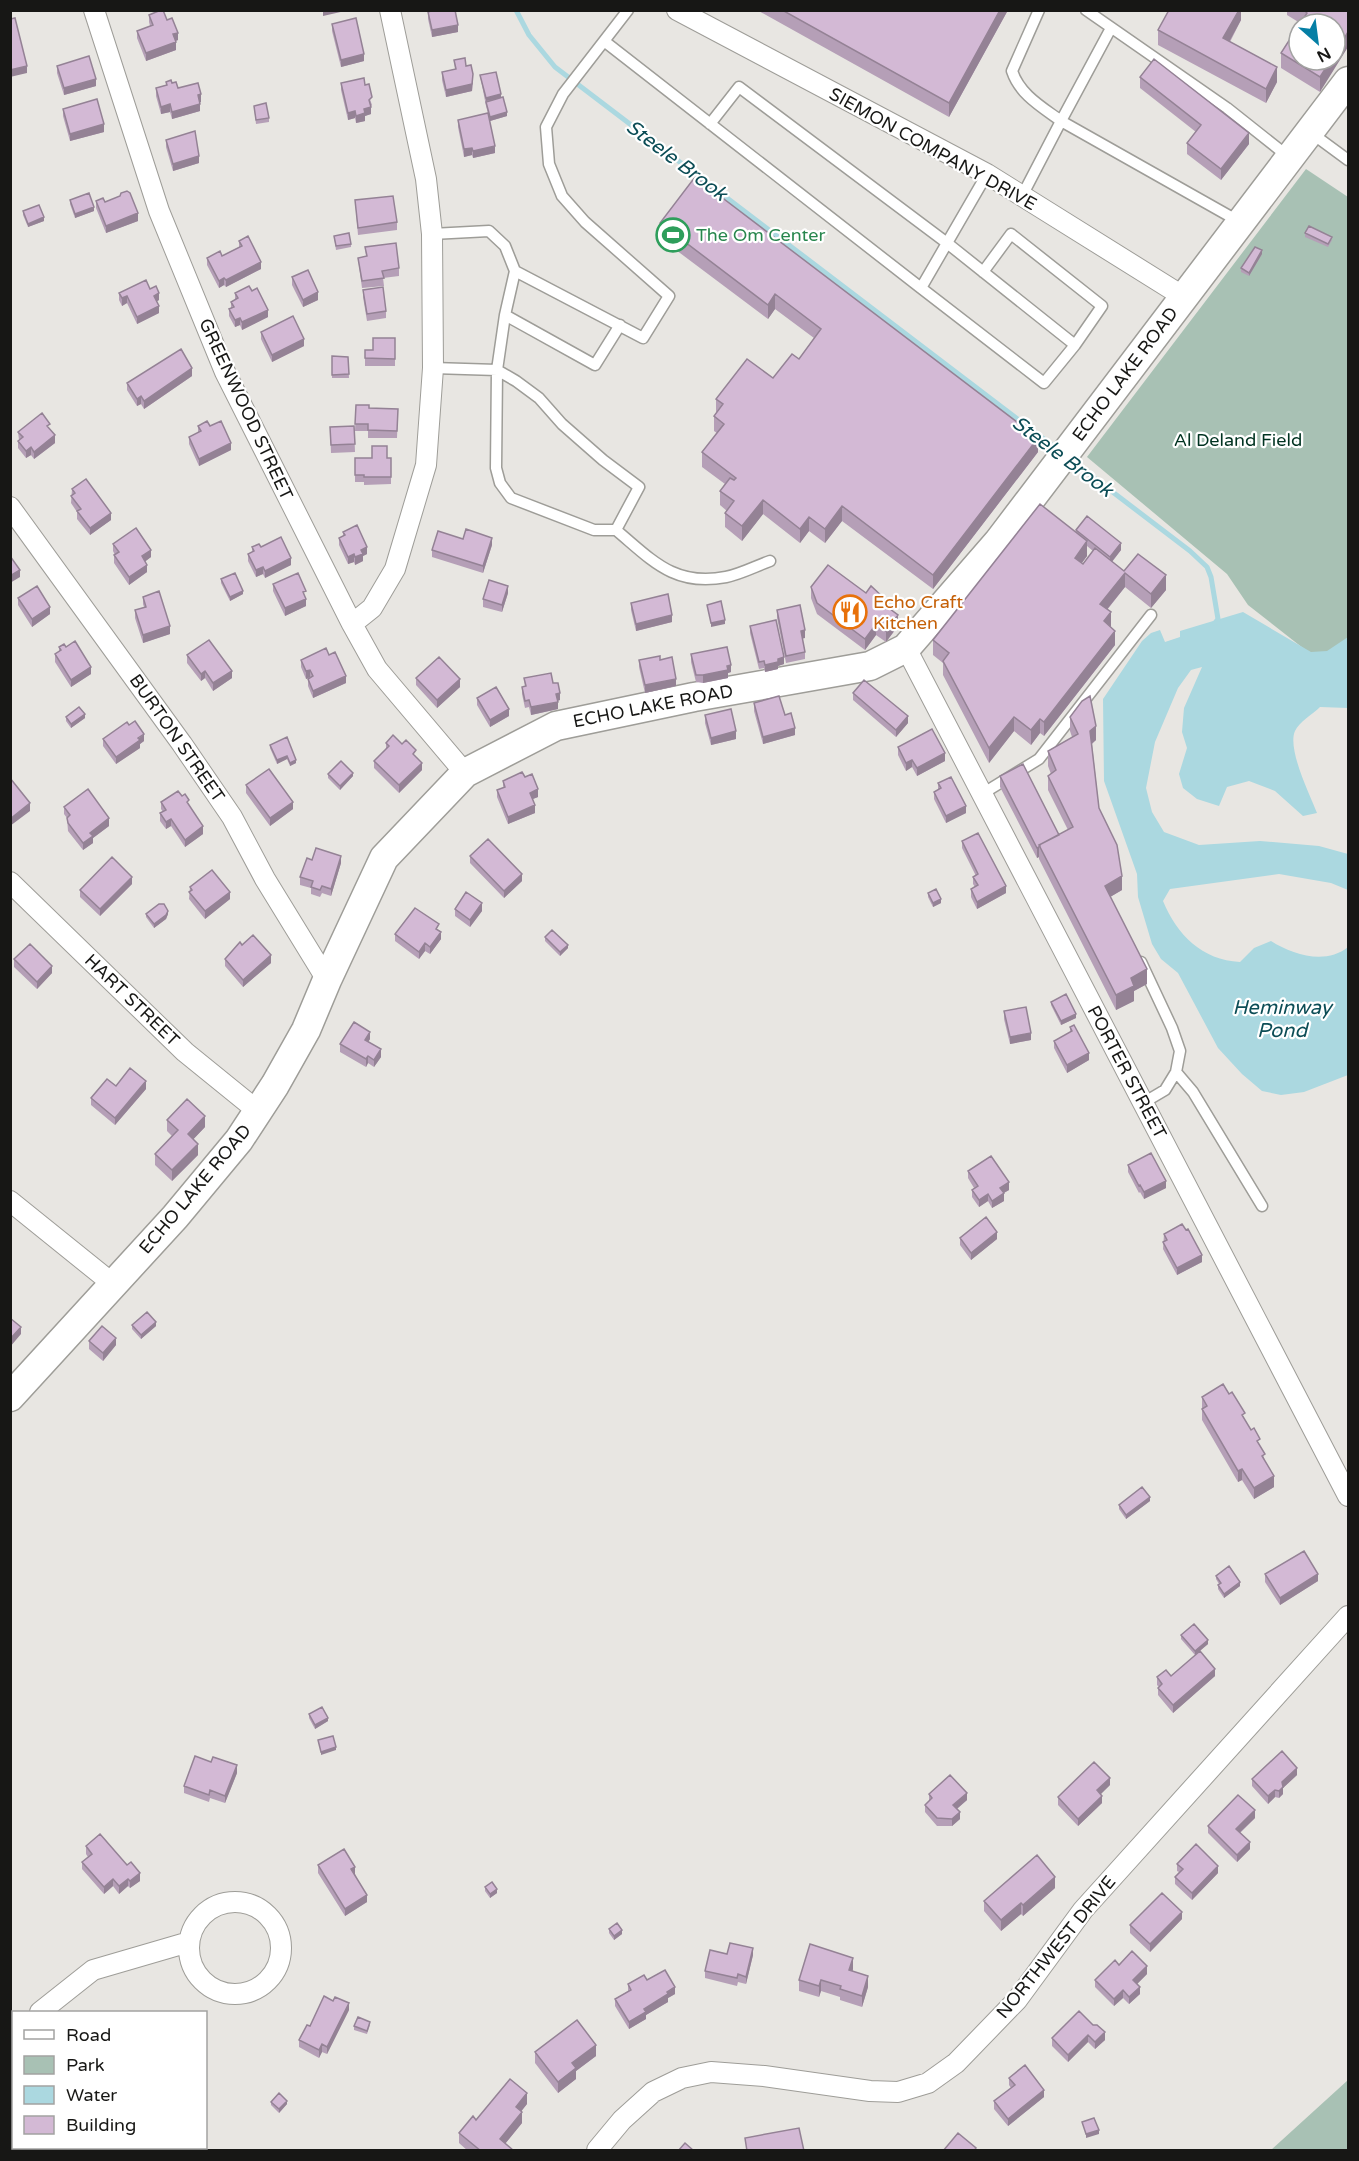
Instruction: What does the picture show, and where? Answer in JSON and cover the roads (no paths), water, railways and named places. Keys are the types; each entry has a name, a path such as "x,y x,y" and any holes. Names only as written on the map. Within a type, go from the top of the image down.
{"main road":[{"name":"ECHO LAKE ROAD","path":"10,1397 175,1218 226,1158 259,1112 306,1030 384,858 465,773 556,726 694,697 870,666 906,648 998,542 1240,222 1346,90"}],"street":[{"name":"GREENWOOD STREET","path":"94,10 159,211 225,372 351,624 377,669 465,773"},
{"path":"351,624 372,608 395,568 426,465 433,368 432,234 426,179 390,10"},
{"name":"SIEMON COMPANY DRIVE","path":"677,10 987,174 1184,297"},
{"name":"BURTON STREET","path":"10,507 226,808 265,879 327,980"},
{"name":"PORTER STREET","path":"906,648 1348,1496"},
{"name":"HART STREET","path":"10,882 185,1052 259,1112"},
{"path":"10,1201 113,1284"},
{"name":"NORTHWEST DRIVE","path":"597,2151 622,2120 653,2092 682,2078 711,2072 764,2076 870,2091 898,2092 928,2083 956,2063 1017,2000 1083,1910 1348,1616"},
{"path":"239,1902 261,1910 268,1916 277,1929 281,1955 278,1965 263,1985 247,1993 230,1994 214,1990 194,1971 189,1958 189,1942 197,1921 208,1910 224,1903 239,1902"},
{"path":"42,2011 93,1970 189,1942"}],"lane":[{"path":"515,271 644,338 669,296 585,222 562,196 549,164 546,126 563,94 628,10"},
{"path":"1039,10 1012,71 1016,82 1027,96 1061,121 1240,222"},
{"path":"1086,10 1227,108 1290,158"},
{"path":"1022,196 1112,28"},
{"path":"604,41 1044,383 1075,345 1102,306 1011,234 983,272"},
{"path":"710,124 739,87 947,243 1075,345"},
{"path":"1310,132 1348,160"},
{"path":"921,288 987,174"},
{"path":"432,234 489,231 505,246 515,271 496,370 496,468 500,483 511,498 594,530 616,530 659,566 678,576 709,580 728,577 770,561"},
{"path":"505,315 594,365 620,325"},
{"path":"433,368 496,370 539,398 562,424 603,460 639,487 616,530"},
{"path":"982,794 1040,759 1151,615"},
{"path":"1137,953 1180,1050 1176,1072 1165,1090 1143,1103"},
{"path":"1176,1072 1193,1092 1262,1206"}],"water":[{"name":"Heminway Pond","path":"1243,612 1311,652 1327,651 1348,637 1348,708 1320,707 1300,724 1293,739 1300,772 1317,813 1303,816 1275,791 1249,781 1227,787 1219,806 1197,799 1183,788 1179,774 1187,748 1182,732 1184,708 1202,667 1191,670 1178,688 1155,742 1146,788 1152,812 1164,832 1199,845 1260,841 1319,846 1348,854 1348,890 1331,883 1279,874 1170,889 1163,901 1183,935 1203,951 1226,960 1240,962 1254,948 1271,941 1299,954 1320,957 1330,956 1348,947 1348,1075 1304,1092 1281,1095 1262,1091 1242,1074 1218,1048 1178,973 1161,959 1152,944 1138,897 1137,874 1104,781 1103,699 1142,641 1151,633 1160,630 1165,642 1180,637 1180,631"}],"waterway":[{"name":"Steele Brook","path":"516,10 529,35 555,67 1057,449"},
{"name":"Steele Brook","path":"1072,461 1190,551 1207,567 1211,577 1218,619 1215,623"}],"place":[{"name":"The Om Center","path":"673,235"},
{"name":"Echo Craft Kitchen","path":"850,612"}],"park label":[{"name":"Al Deland Field","path":"1238,440"}]}
